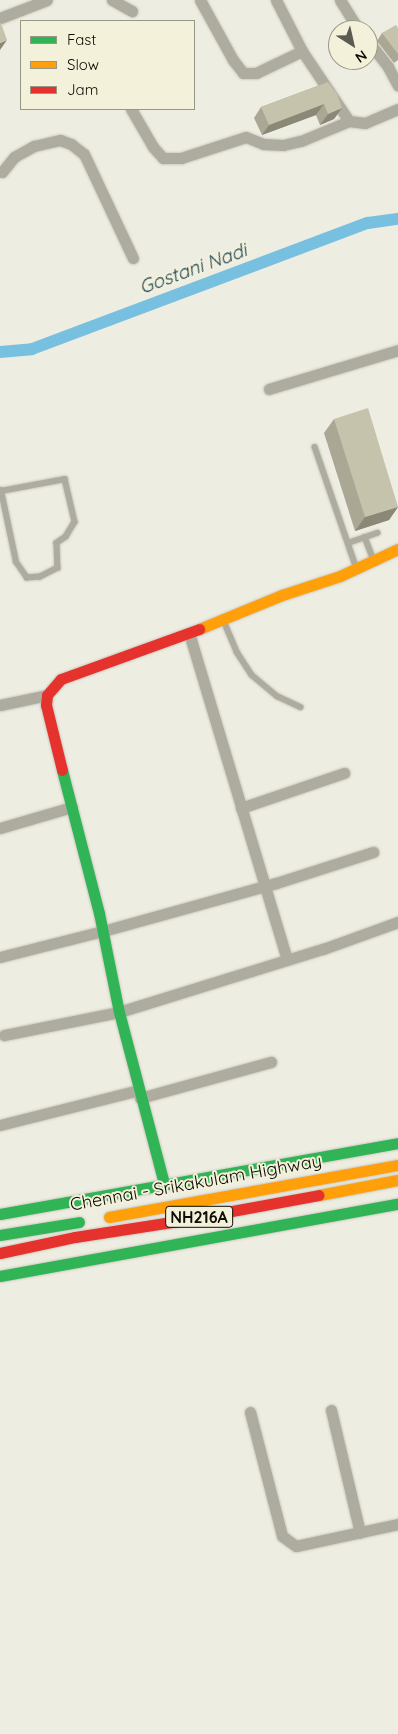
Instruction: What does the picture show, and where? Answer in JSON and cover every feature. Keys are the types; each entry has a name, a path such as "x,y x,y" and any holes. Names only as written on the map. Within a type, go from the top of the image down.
{"main road":[{"path":"164,1184 139,1094 119,1012 103,931 49,721 46,705 47,695 62,679 189,633 357,568 398,549"},
{"path":"0,1214 398,1143"},
{"name":"Chennai - Srikakulam Highway","path":"0,1235 398,1165"},
{"name":"NH216A","path":"0,1253 75,1237 172,1222 398,1180"},
{"path":"0,1276 398,1204"}],"street":[{"path":"0,18 47,0"},
{"path":"112,0 132,12"},
{"path":"200,0 233,60 243,73 256,73 302,51"},
{"path":"276,0 302,51 348,121"},
{"path":"340,0 353,20"},
{"path":"378,54 388,67 398,86"},
{"path":"132,110 153,147 163,158 180,158 246,138 262,144 283,145 301,141 348,121 365,123 398,109"},
{"path":"1,174 14,157 34,146 60,140 71,144 84,154 133,258"},
{"path":"270,389 398,350"},
{"path":"189,633 287,960"},
{"path":"0,705 47,695"},
{"path":"241,808 344,773"},
{"path":"0,828 72,807"},
{"path":"0,956 103,931 264,886 373,852"},
{"path":"4,1035 119,1012 287,960 398,922"},
{"path":"0,1125 271,1062"},
{"path":"331,1410 360,1533"},
{"path":"250,1412 282,1536 296,1546 398,1524"}],"lane":[{"path":"315,447 357,568"},
{"path":"65,479 75,522 66,537 57,543 58,568 40,577 26,578 16,562 0,491 65,479"},
{"path":"348,543 377,533"},
{"path":"365,537 374,560"},
{"path":"223,619 237,652 252,675 277,696 301,707"}],"building":[{"path":"0,23 7,40 0,43"},
{"path":"396,25 398,28 398,54 382,33"},
{"path":"328,82 337,94 342,108 328,114 324,104 269,125 261,107"},
{"path":"368,408 398,507 365,517 334,419"}],"waterway":[{"name":"Gostani Nadi","path":"0,352 32,349 368,223 398,219"}],"traffic: fast":[{"path":"62,770 99,913 119,1012 164,1184"},
{"path":"0,1214 398,1143"},
{"path":"0,1276 398,1204"},
{"path":"0,1235 79,1222"}],"traffic: slow":[{"path":"199,629 282,595 340,576 398,549"},
{"path":"109,1217 398,1165"},
{"path":"319,1195 398,1180"}],"traffic: jam":[{"path":"62,770 46,705 47,695 61,679 199,629"},
{"path":"0,1253 75,1237 172,1222 319,1195"}]}
